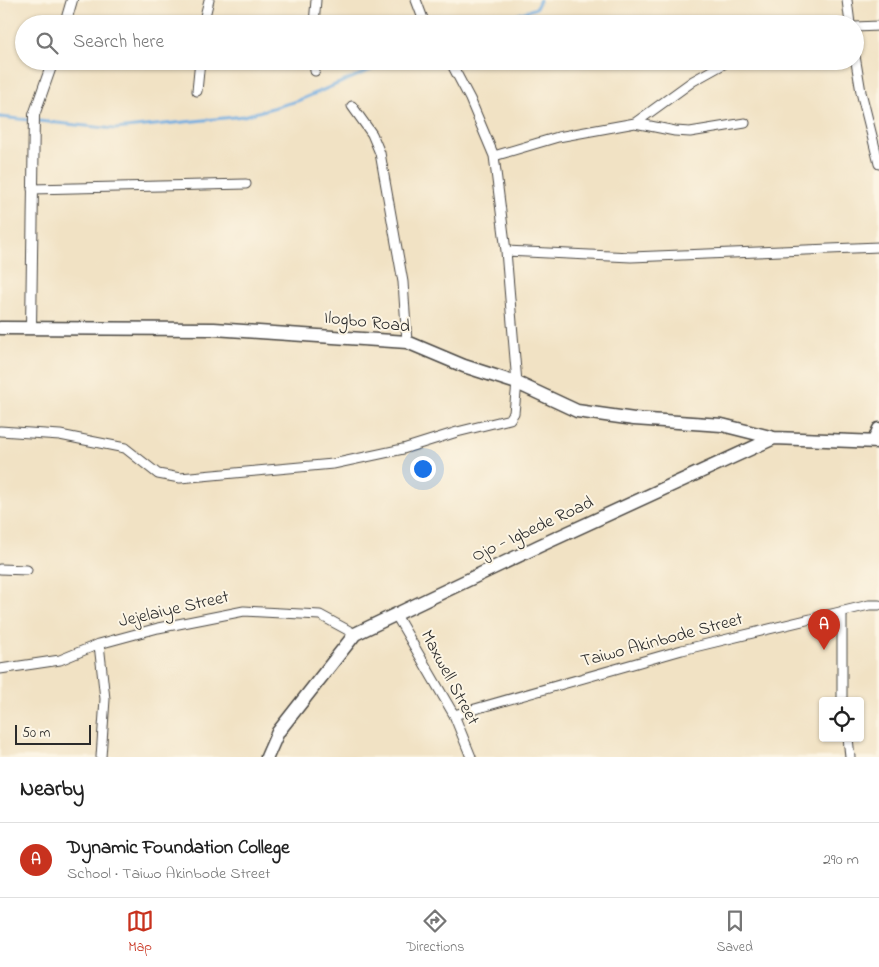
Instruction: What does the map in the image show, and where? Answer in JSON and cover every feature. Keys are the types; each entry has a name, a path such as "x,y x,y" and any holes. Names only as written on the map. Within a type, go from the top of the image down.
{"main road":[{"name":"Ilogbo Road","path":"0,328 214,329 407,342 464,366 517,384 577,411 634,419 722,425 774,438"},
{"path":"877,442 879,428"},
{"name":"Ojo - Igbede Road","path":"266,757 278,732 355,634 539,546 774,438 877,442"}],"street":[{"path":"68,15 72,0"},
{"path":"205,15 209,0"},
{"path":"315,15 316,0"},
{"path":"416,0 422,15"},
{"path":"848,0 849,15"},
{"path":"864,27 879,26"},
{"path":"30,327 34,116 50,70"},
{"path":"197,91 199,70"},
{"path":"0,431 60,435 125,448 158,474 170,478 323,465 403,449 457,432 510,419 514,413 517,384 506,251 494,156 470,99 455,70"},
{"path":"635,123 693,81 713,70"},
{"path":"857,70 879,164"},
{"path":"352,106 372,134 380,152 402,273 407,342"},
{"path":"494,156 558,136 635,123 690,132 745,124"},
{"path":"32,189 246,184"},
{"path":"506,251 631,257 879,247"},
{"path":"0,569 27,570"},
{"name":"Taiwo Akinbode Street","path":"454,715 682,650 868,605 879,605"},
{"name":"Jejelaiye Street","path":"0,669 60,660 99,644 158,628 244,610 320,615 355,634"},
{"path":"842,611 842,697"},
{"name":"Maxwell Street","path":"396,616 454,715 472,757"},
{"path":"99,644 105,699 101,757"},
{"path":"848,742 850,757"}],"waterway":[{"path":"517,15 536,8 540,0"},
{"path":"0,117 115,129 244,116 297,101 371,70"}],"place":[{"name":"Dynamic Foundation College","path":"824,650"}]}
